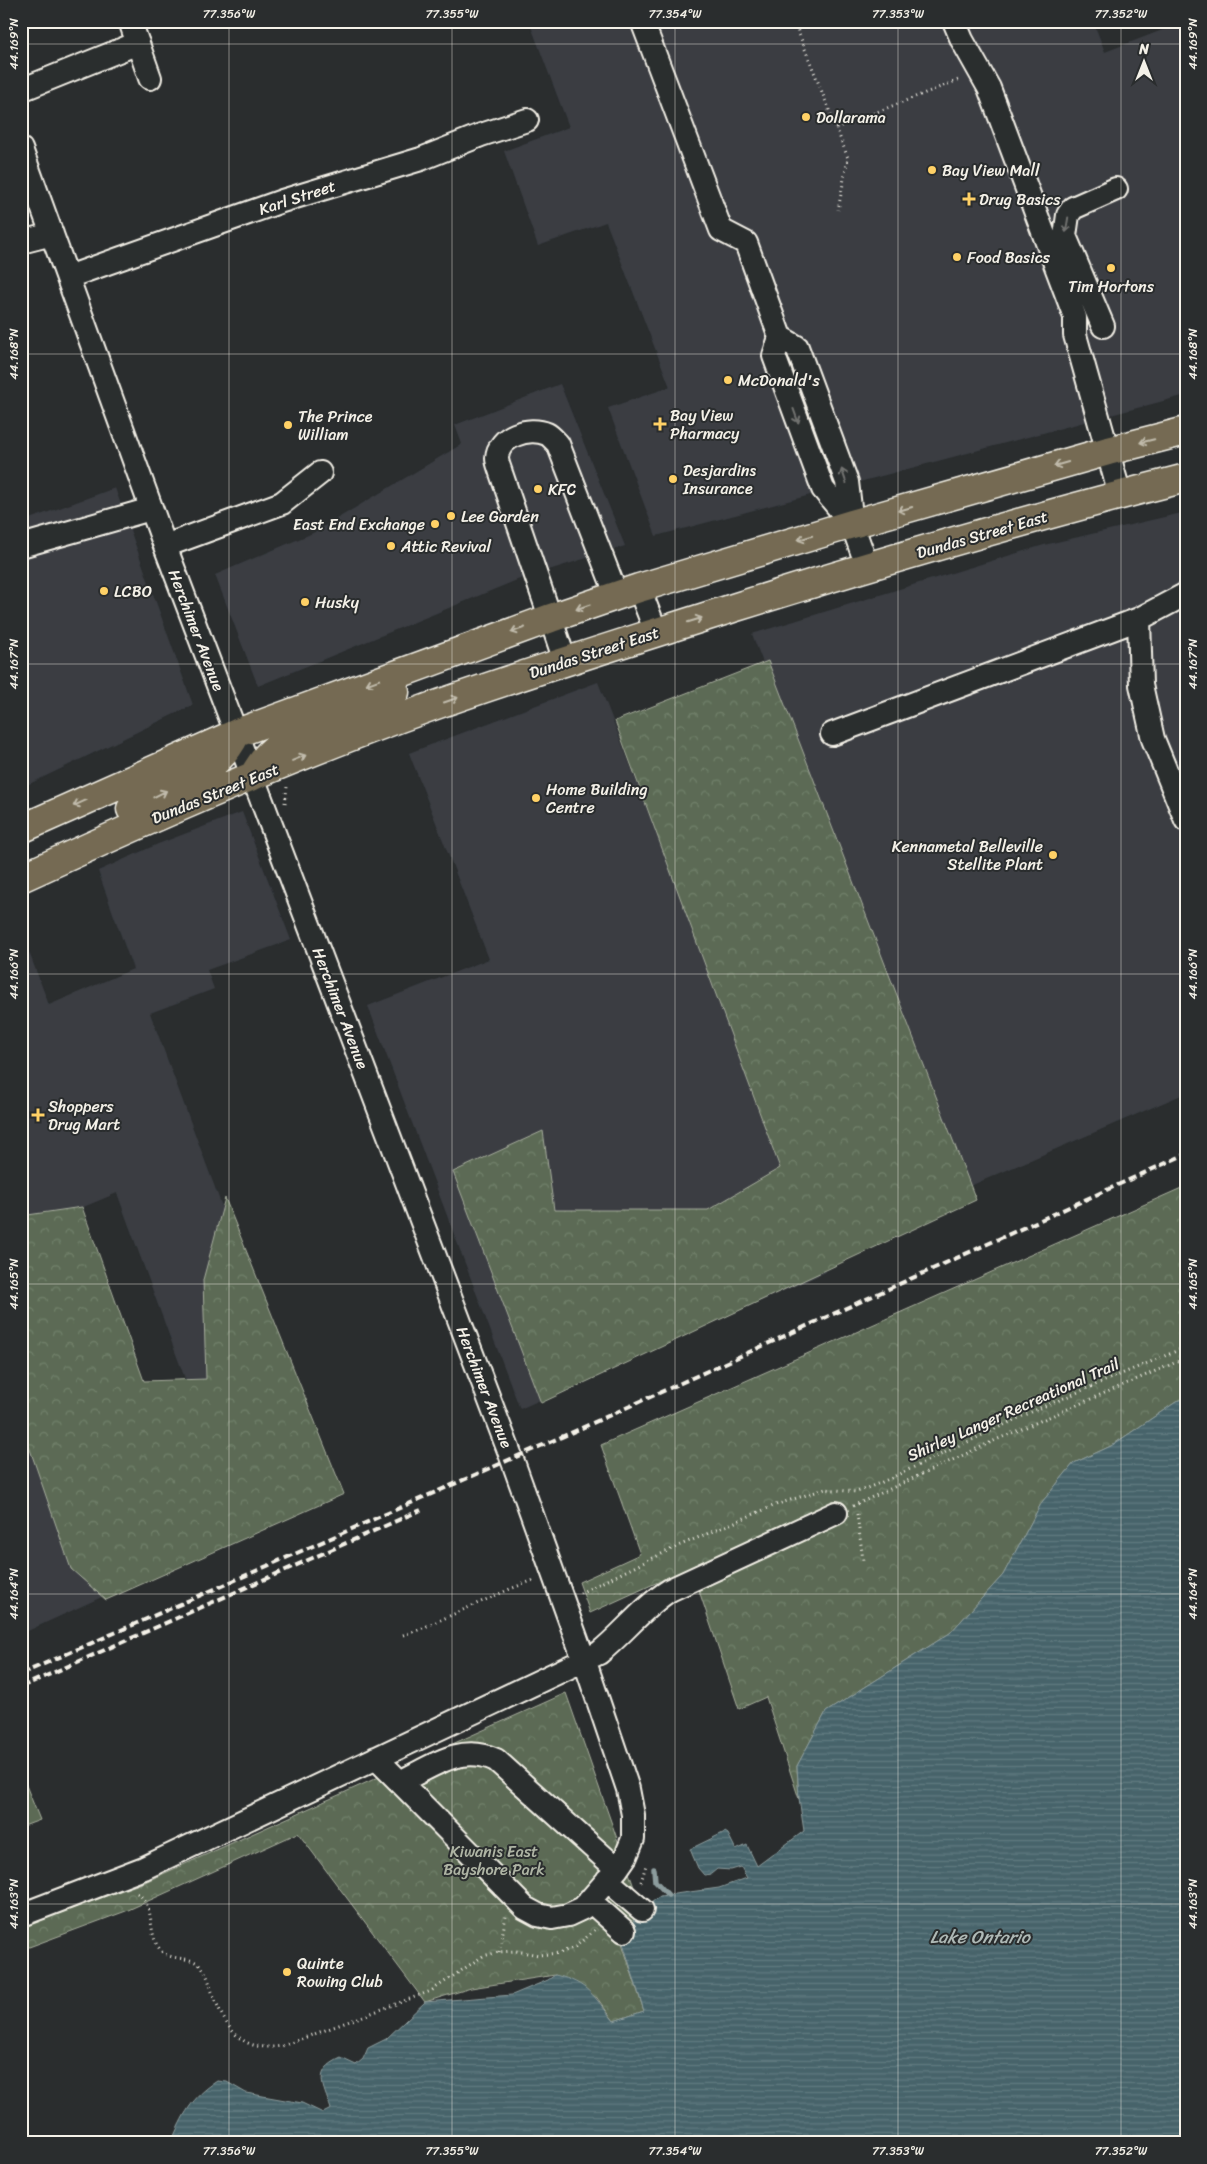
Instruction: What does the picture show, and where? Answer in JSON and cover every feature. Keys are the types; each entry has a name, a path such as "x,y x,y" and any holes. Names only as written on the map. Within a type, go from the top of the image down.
{"main road":[{"path":"21,829 237,733 551,618 628,592 852,524 1108,450 1186,431"},
{"name":"Dundas Street East","path":"21,878 157,816 254,776 402,718 565,661 868,566 1186,478"},
{"path":"254,776 262,761 273,749 310,730 400,690 441,657"},
{"path":"79,852 98,829 110,820 210,768 223,756 237,733"}],"street":[{"path":"130,21 150,78"},
{"path":"642,21 721,230 746,243 780,337 797,347 847,482 852,524 868,566"},
{"path":"954,21 962,40 989,88 1075,317 1075,335 1120,495"},
{"path":"21,90 138,43"},
{"name":"Karl Street","path":"68,277 282,201 421,160 481,135 527,120"},
{"name":"Herchimer Avenue","path":"21,149 151,509 254,776 554,1574 628,1789 633,1815 633,1839 612,1875 583,1908 568,1915 552,1918 538,1915 525,1908 376,1758"},
{"path":"1103,326 1065,236 1068,215 1073,208 1116,189"},
{"path":"21,242 52,234"},
{"path":"565,661 497,458 500,448 507,439 528,430 549,434 558,444 628,592 656,632"},
{"path":"165,546 282,503 320,473"},
{"path":"21,546 151,509"},
{"path":"832,734 1139,619 1186,594"},
{"path":"1139,619 1141,686 1153,739 1186,820"},
{"path":"21,1915 144,1868 599,1653 614,1641 647,1607 670,1590 845,1509"},
{"path":"400,1782 455,1755 483,1754 496,1760 612,1875 642,1910"},
{"path":"589,1900 624,1930"}],"path":[{"path":"794,21 848,158 838,210"},
{"path":"836,128 980,72"},
{"name":"Shirley Langer Recreational Trail","path":"849,1492 864,1490 1040,1408 1186,1347"},
{"path":"845,1509 998,1439 1186,1358"},
{"path":"578,1594 678,1546 778,1504 825,1488 849,1492 845,1509 863,1560"},
{"path":"403,1635 510,1589 554,1574"},
{"path":"499,1952 508,1906 508,1891"},
{"path":"149,1910 155,1941 159,1950 167,1956 200,1964 206,1973 219,2010 230,2030 240,2039 255,2047 268,2049 282,2046 431,1991 483,1956 499,1952 516,1951 540,1955 560,1954 575,1947 600,1926"}],"shaded area":[{"name":"Bay View Mall","path":"529,21 1093,21 1105,52 1186,21 1186,395 656,536 608,408 670,387 606,222 538,246 504,151 569,127"},
{"path":"560,384 625,546 517,580 258,686 215,575 313,533 462,444 455,425"},
{"path":"115,488 193,705 21,788 21,522"},
{"path":"1186,512 1186,1093 963,1189 752,634 1044,545"},
{"path":"598,682 826,1272 520,1409 368,1006 489,959 409,753"},
{"path":"242,812 291,940 207,970 214,989 150,1013 329,1494 242,1534 117,1193 21,1233 21,931 49,1005 133,969 98,871 158,844"},
{"path":"21,1378 106,1595 21,1634"}],"green space":[{"path":"768,661 976,1200 541,1403 453,1172 543,1131 554,1210 708,1210 780,1168 615,721"},
{"path":"1186,1186 1186,1400 1179,1400 1111,1446 1074,1463 1042,1502 1003,1575 950,1633 826,1712 797,1766 799,1799 766,1697 739,1709 691,1567 590,1613 579,1582 640,1554 601,1445"},
{"path":"225,1198 344,1494 106,1600 71,1569 21,1423 21,1216 82,1207 144,1381 206,1379 203,1280"},
{"name":"Kiwanis East Bayshore Park","path":"566,1693 642,1910 618,1939 622,1943 644,2011 614,2021 597,1998 555,1975 471,1988 425,2002 298,1833 126,1911 21,1950 21,1927 145,1882"},
{"path":"21,1773 40,1820 21,1827"}],"water":[{"name":"Lake Ontario","path":"1179,1400 1186,1400 1186,2143 171,2143 194,2101 217,2081 227,2082 246,2093 302,2103 323,2113 331,2109 322,2079 326,2068 341,2058 356,2065 363,2059 368,2048 386,2039 425,2002 512,1995 548,1980 555,1975 583,1986 614,2021 644,2011 623,1943 618,1939 642,1910 660,1896 719,1888 747,1878 741,1867 731,1870 717,1869 711,1874 704,1875 698,1868 690,1849 725,1832 728,1834 736,1850 747,1845 757,1866 804,1831 797,1766 826,1712 950,1633 1003,1575 1042,1502 1074,1463 1111,1446"}],"waterway":[{"path":"654,1869 655,1881 668,1895"}],"railway":[{"path":"21,1674 575,1431 1186,1154"},
{"path":"21,1687 421,1510"}],"place":[{"name":"Dollarama","path":"806,117"},
{"name":"Bay View Mall","path":"932,170"},
{"name":"Drug Basics","path":"969,199"},
{"name":"Food Basics","path":"957,257"},
{"name":"Tim Hortons","path":"1111,268"},
{"name":"McDonald's","path":"728,380"},
{"name":"Bay View Pharmacy","path":"660,424"},
{"name":"The Prince William","path":"288,425"},
{"name":"Desjardins Insurance","path":"673,479"},
{"name":"KFC","path":"538,489"},
{"name":"Lee Garden","path":"451,516"},
{"name":"East End Exchange","path":"435,524"},
{"name":"Attic Revival","path":"391,546"},
{"name":"LCBO","path":"104,591"},
{"name":"Husky","path":"305,602"},
{"name":"Home Building Centre","path":"536,798"},
{"name":"Kennametal Belleville Stellite Plant","path":"1053,855"},
{"name":"Shoppers Drug Mart","path":"38,1115"},
{"name":"Quinte Rowing Club","path":"287,1972"}]}
